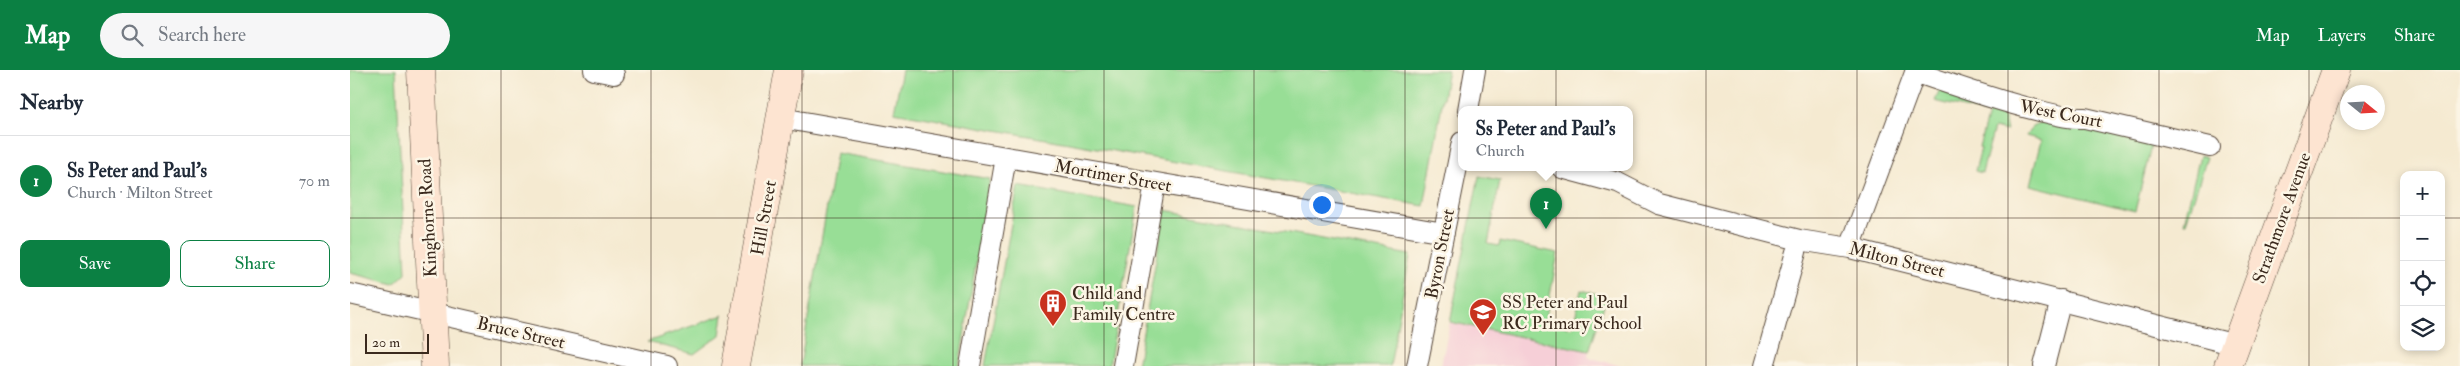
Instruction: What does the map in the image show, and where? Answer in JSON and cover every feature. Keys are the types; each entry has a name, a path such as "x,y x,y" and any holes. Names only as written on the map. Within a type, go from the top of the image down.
{"street":[{"name":"Kinghorne Road","path":"421,70 435,366"},
{"path":"594,70 614,74"},
{"name":"Hill Street","path":"736,366 782,118 789,70"},
{"path":"1469,106 1476,70"},
{"name":"Strathmore Avenue","path":"2232,356 2336,70"},
{"path":"1850,248 1916,71"},
{"name":"West Court","path":"1916,71 1992,99 2071,118 2085,118 2210,147"},
{"name":"Mortimer Street","path":"782,118 1444,233"},
{"path":"970,366 1006,157"},
{"name":"Byron Street","path":"1417,366 1458,163"},
{"name":"Milton Street","path":"1573,171 1618,183 1659,204 1799,240 1850,248 2061,300 2232,356"},
{"path":"1123,366 1155,183"},
{"path":"1764,366 1796,252"},
{"name":"Bruce Street","path":"350,294 667,366"},
{"path":"2044,366 2061,300"}],"shaded area":[{"name":"SS Peter and Paul RC Primary School","path":"1450,322 1589,351 1588,357 1621,366 1441,366"}],"green space":[{"path":"350,70 396,70 406,273 394,284 350,273"},
{"path":"902,70 1448,70 1424,206 894,112"},
{"path":"1940,90 1996,110 2004,118 2007,131 1994,128 1982,173 1975,171 1988,114 1935,101"},
{"path":"2043,122 2076,129 2082,126 2152,143 2135,211 2030,185 2041,140 2026,136 2032,127"},
{"path":"836,153 990,179 959,366 800,366"},
{"path":"2200,155 2207,157 2186,223 2184,223"},
{"path":"1479,176 1500,180 1488,244 1499,246 1500,241 1558,253 1545,322 1573,328 1581,290 1607,296 1589,351 1450,322"},
{"path":"1018,186 1137,207 1109,366 985,366"},
{"path":"1165,210 1410,255 1390,366 1137,366"},
{"path":"723,315 720,335 694,354 647,342"}],"place":[{"name":"Ss Peter and Paul's","path":"1546,229"},
{"name":"Child and Family Centre","path":"1053,327"},
{"name":"SS Peter and Paul RC Primary School","path":"1483,336"}]}
